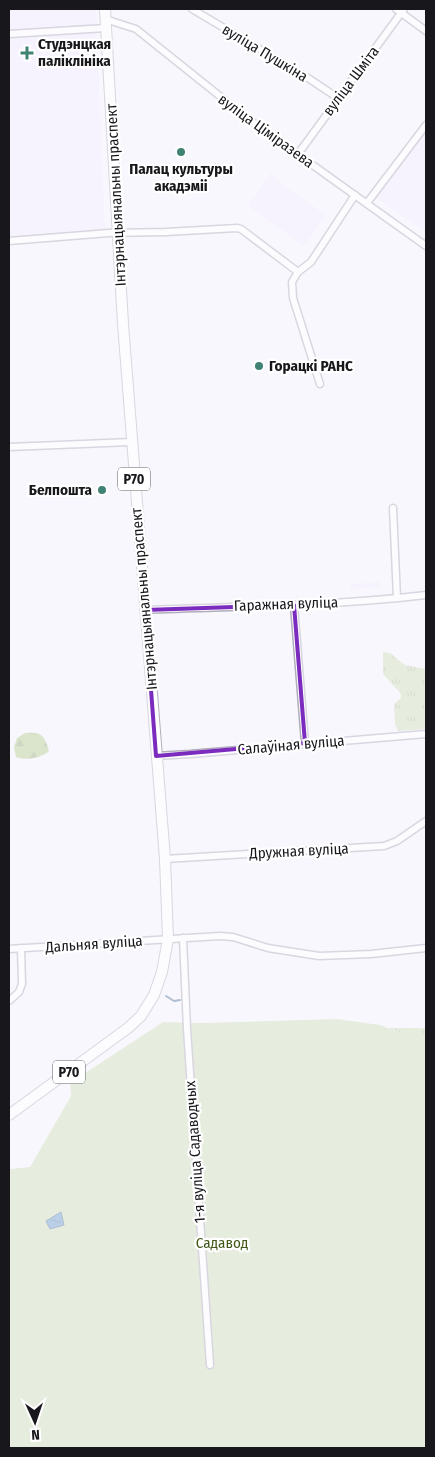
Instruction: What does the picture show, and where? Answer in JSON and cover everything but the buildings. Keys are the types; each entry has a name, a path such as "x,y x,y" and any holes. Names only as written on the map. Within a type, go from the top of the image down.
{"main road":[{"name":"Інтэрнацыянальны праспект","path":"106,15 117,232 165,859 168,939"},
{"name":"Р70","path":"9,1114 128,1028 140,1016 154,994 162,972 168,939"}],"street":[{"name":"вуліца Пушкіна","path":"192,9 338,98"},
{"name":"вуліца Шміта","path":"298,154 401,10"},
{"path":"401,10 426,32"},
{"path":"9,34 106,15"},
{"name":"вуліца Ціміразева","path":"106,15 136,30 223,100 426,246"},
{"path":"367,203 426,125"},
{"path":"320,384 294,298 292,282 298,272 312,262 355,195"},
{"path":"9,241 117,232 166,232 237,228 241,229 298,272"},
{"path":"9,447 132,442"},
{"path":"393,508 397,598"},
{"name":"Гаражная вуліца","path":"145,610 294,605 426,595"},
{"path":"294,605 305,743"},
{"name":"Салаўіная вуліца","path":"156,756 426,734"},
{"name":"Дружная вуліца","path":"165,859 384,846 397,841 426,821"},
{"name":"Дальняя вуліца","path":"9,949 183,938 233,937 268,948 319,956 371,954 426,948"},
{"name":"1-я вуліца Садаводчых","path":"183,938 187,1029 210,1365"},
{"path":"9,1001 19,992 22,984 21,948"}],"highlighted area":[{"path":"294,605 305,743 156,756 145,610"}],"shaded area":[{"path":"9,9 96,9 105,229 9,237"},
{"path":"426,130 426,232 376,198"},
{"path":"271,173 276,177 275,179 326,215 304,246 248,206"},
{"path":"380,582 381,587 351,589 351,584"}],"green space":[{"path":"383,652 390,653 405,665 426,669 426,729 398,731 395,724 394,704 401,698 401,694 383,674"},
{"path":"25,733 35,733 42,736 46,741 49,751 33,758 24,759 16,757 14,747 17,738"},
{"name":"Садавод","path":"337,1019 380,1025 426,1043 426,1448 9,1448 9,1161 10,1169 30,1167 71,1096 70,1083 163,1022 201,1023"},
{"path":"388,1028 426,1028 426,1043"}],"water":[{"path":"61,1212 64,1225 50,1229 46,1221"}],"waterway":[{"path":"166,996 174,1001 180,1000"}],"place":[{"name":"Студэнцкая паліклініка","path":"27,53"},
{"name":"Палац культуры акадэміі","path":"181,152"},
{"name":"Горацкі РАНС","path":"259,366"},
{"name":"Белпошта","path":"102,490"}]}
